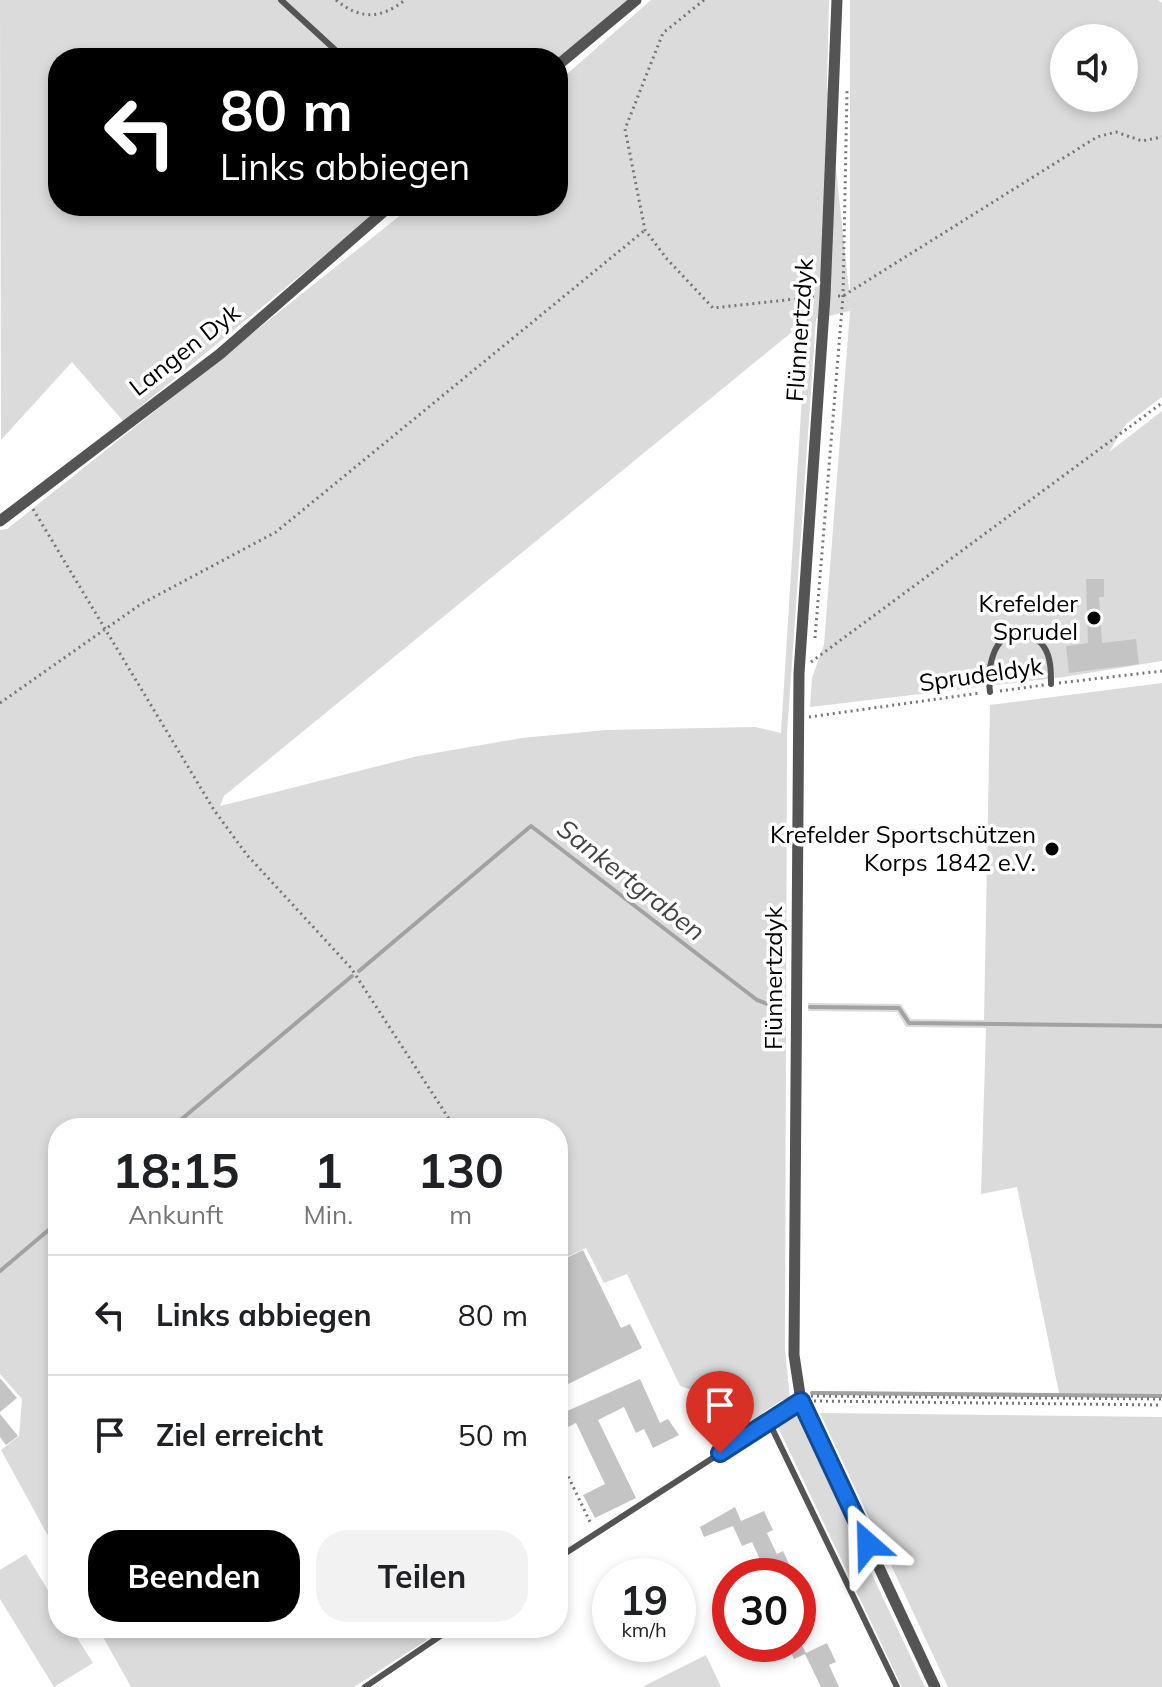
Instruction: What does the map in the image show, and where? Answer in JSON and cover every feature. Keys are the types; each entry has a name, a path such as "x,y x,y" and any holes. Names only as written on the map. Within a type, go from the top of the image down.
{"street":[{"path":"568,57 636,0"},
{"name":"Flünnertzdyk","path":"837,0 825,296 798,688 794,1355 801,1401 935,1687"},
{"name":"Langen Dyk","path":"0,521 220,354 379,216"}],"lane":[{"path":"281,0 333,48"},
{"path":"990,692 991,658 1002,640 1016,634 1032,636 1044,647 1050,663 1051,684"},
{"path":"568,1551 801,1401"},
{"path":"769,1422 897,1687"},
{"path":"365,1687 437,1638"}],"path":[{"path":"336,0 350,12 371,16 405,0"},
{"path":"701,1 663,33 625,129 645,230 667,259 713,308 825,296"},
{"path":"814,640 843,296 847,78"},
{"path":"843,296 1097,137 1116,132 1142,141 1162,137"},
{"path":"0,703 141,604 276,532 645,230"},
{"path":"812,652 809,664 1162,403"},
{"path":"26,500 38,515 214,810 247,855 351,968 448,1118"},
{"name":"Sprudeldyk","path":"805,717 1162,671"},
{"path":"801,1401 811,1396 1162,1402"},
{"path":"568,1476 596,1533"}],"shaded area":[{"path":"0,0 636,0 568,51 568,48 48,48 48,216 373,216 123,421 72,362 1,440"},
{"path":"651,0 829,0 827,84 850,300 850,0 1158,0 1162,3 1162,397 1126,424 1109,452 1162,411 1162,661 1064,677 810,707 812,678 824,644 850,311 816,319 787,734 785,1348 790,1399 782,1400 722,1440 700,1393 680,1386 627,1274 604,1283 586,1248 568,1256 568,1118 48,1118 48,1536 1,1450 19,1436 22,1399 0,1374 0,530 7,529 399,216 568,216 568,73","holes":["807,316 781,733 755,727 606,730 522,738 418,756 220,806 224,796 792,332 790,329"]},
{"path":"1162,683 1162,1398 812,1394 811,1391 1059,1393 1017,1187 981,1194 986,1028 906,1027 897,1012 808,1011 808,1003 901,1004 911,1019 984,1020 990,705"},
{"path":"787,1413 796,1413 925,1687 902,1687 775,1421"},
{"path":"820,1413 1162,1417 1162,1687 948,1687"},
{"path":"26,1554 48,1590 48,1638 77,1638 93,1663 54,1687 0,1599 0,1570"},
{"path":"104,1638 427,1640 354,1687 131,1687"},
{"path":"706,1655 721,1687 642,1687 696,1662"}],"building":[{"name":"Krefelder Sprudel","path":"1086,579 1104,579 1104,597 1099,597 1102,643 1136,639 1139,664 1069,673 1066,646 1088,643"},
{"path":"583,1250 621,1328 630,1324 642,1348 568,1384 568,1257"},
{"path":"0,1378 17,1398 0,1412"},
{"path":"640,1379 660,1423 668,1419 679,1435 653,1448 644,1429 636,1433 624,1407 598,1420 636,1498 595,1518 583,1495 605,1484 576,1423 568,1427 568,1411"},
{"path":"0,1414 18,1436 6,1445 0,1437"},
{"path":"735,1507 741,1521 764,1511 773,1530 767,1533 772,1544 777,1554 783,1551 786,1558 759,1558 752,1542 742,1546 733,1526 704,1537 700,1527"},
{"path":"827,1643 836,1662 829,1665 839,1687 821,1687 809,1662 816,1662 816,1648"}],"waterway":[{"name":"Sankertgraben","path":"359,971 531,826 757,1000 776,1007"},
{"name":"Sankertgraben","path":"183,1118 352,976"},
{"name":"Sankertgraben","path":"810,1007 899,1008 909,1023 1162,1026"},
{"name":"Sankertgraben","path":"0,1271 48,1230"},
{"path":"812,1393 1162,1396"}],"place":[{"name":"Krefelder Sprudel","path":"1094,618"},
{"name":"Krefelder Sportschützen Korps 1842 e.V.","path":"1052,849"}],"route":[{"path":"720,1453 801,1401 868,1544"}]}
